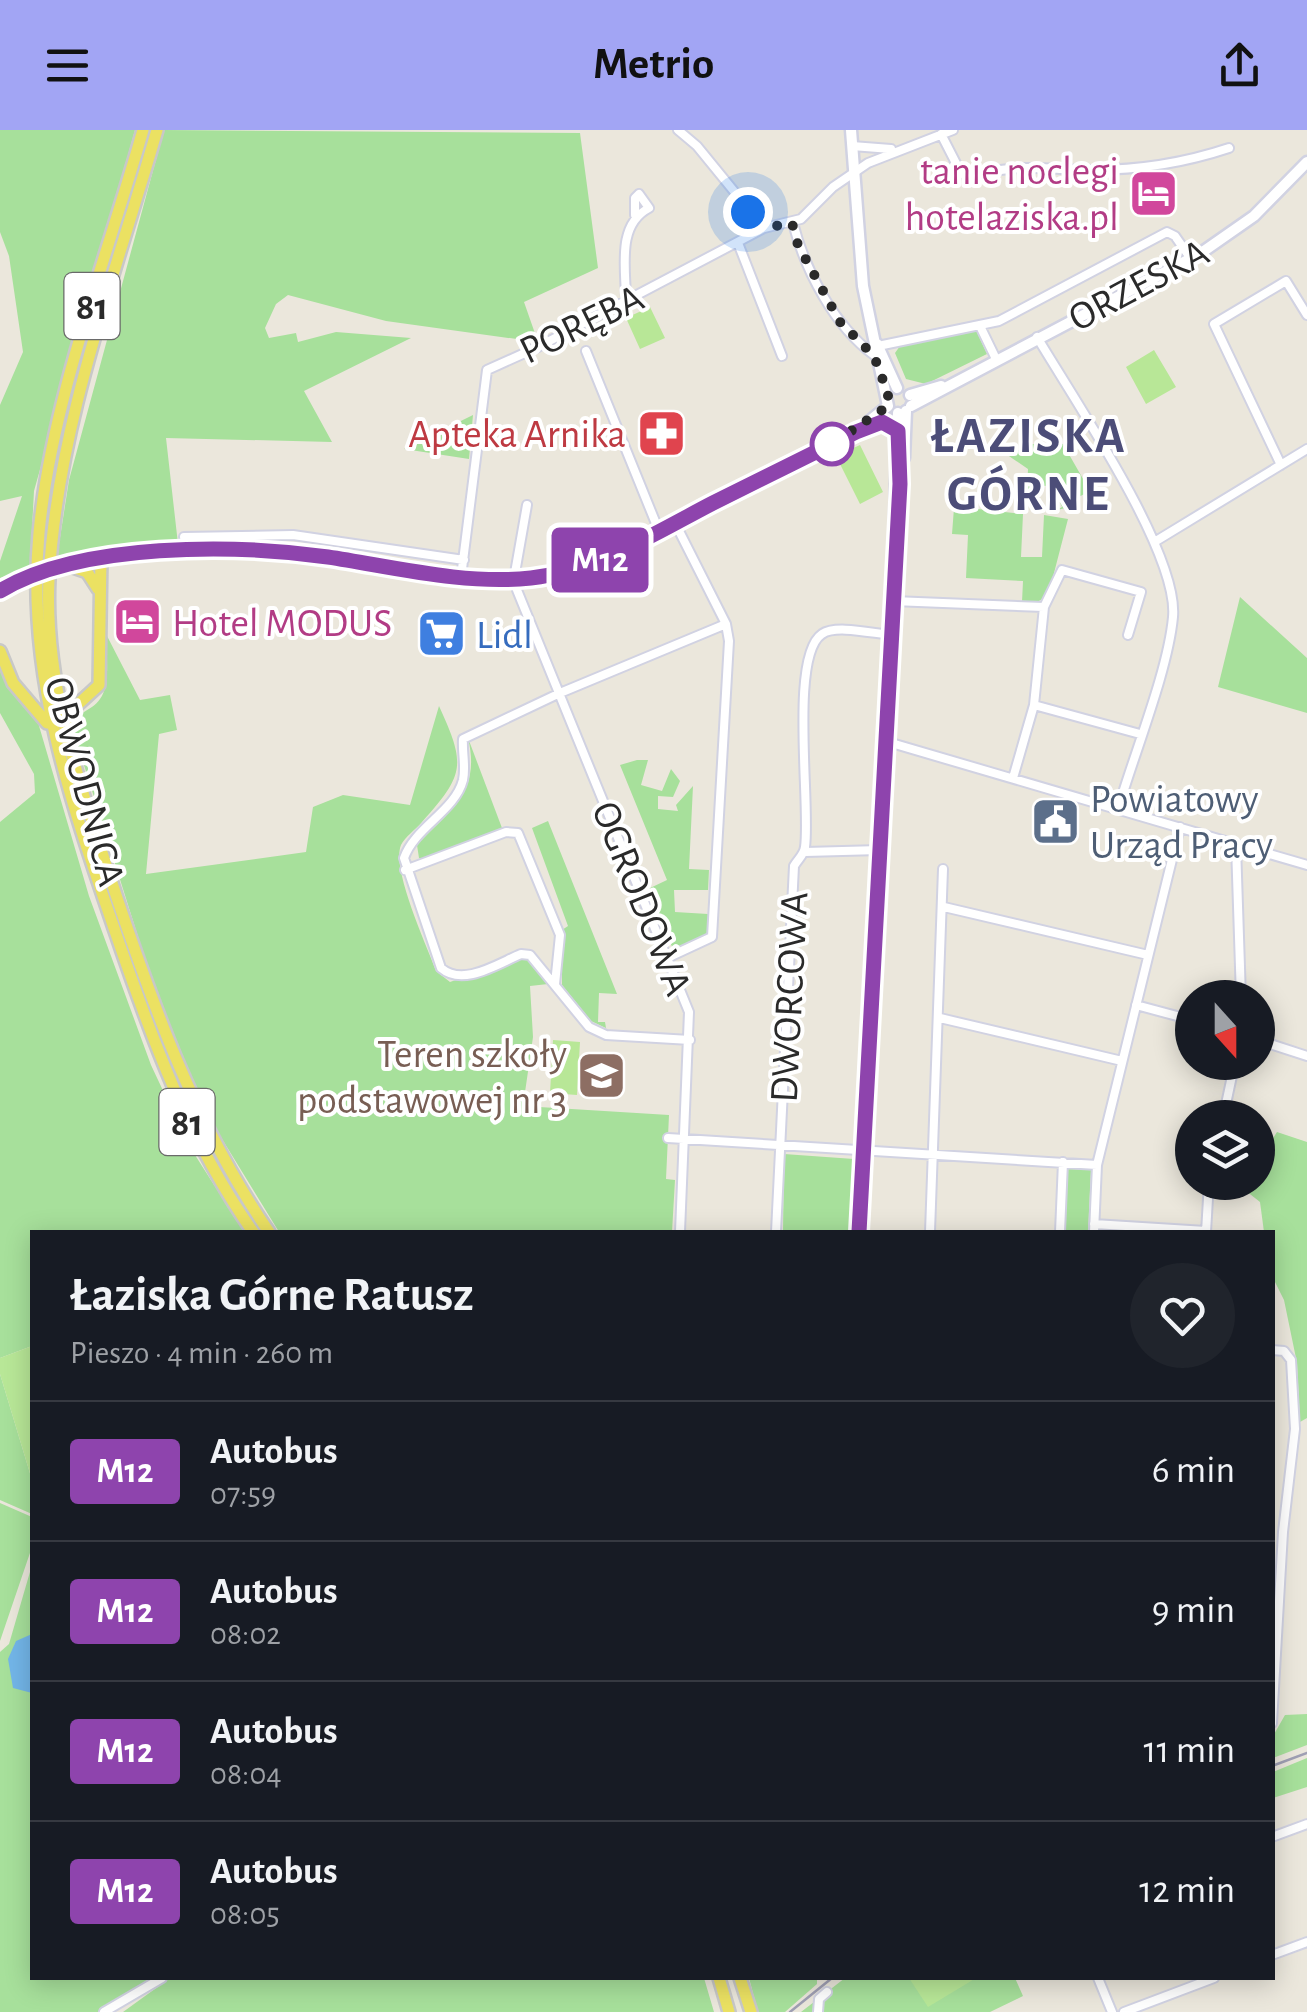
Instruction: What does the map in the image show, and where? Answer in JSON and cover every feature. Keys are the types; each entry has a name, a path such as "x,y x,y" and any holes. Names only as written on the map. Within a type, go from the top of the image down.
{"main road":[{"name":"OBWODNICA","path":"143,130 46,484 36,588 40,670 50,726 84,841 164,1072 211,1167 252,1230"},
{"name":"OBWODNICA","path":"157,130 84,382 59,494 49,588 56,685 66,733 174,1062 224,1164 268,1230"},
{"path":"66,733 68,717 99,685 101,557"},
{"path":"64,564 88,572 98,589"},
{"path":"0,651 14,683 50,726"},
{"path":"14,683 29,686 40,670"},
{"path":"56,685 66,696 83,701"},
{"path":"720,1980 730,2012"},
{"path":"741,1980 751,2012"}],"street":[{"path":"678,130 698,146 764,228"},
{"path":"851,130 864,286 876,347 899,403"},
{"path":"852,146 896,149 953,130"},
{"path":"941,134 961,173 970,178 1002,168 1097,170 1180,165 1229,148"},
{"name":"PORĘBA","path":"461,578 487,370 764,228 792,223 853,172 896,149"},
{"name":"ORZESKA","path":"899,403 951,382 1190,259 1254,216 1307,162"},
{"path":"626,301 626,235 635,216"},
{"path":"792,223 798,245 840,322 876,347 1008,317 1166,232 1175,236 1190,259"},
{"path":"738,243 782,356"},
{"path":"1281,464 1214,324 1286,281 1307,315"},
{"path":"980,326 996,359"},
{"path":"1037,337 1156,541 1172,588 1173,619 1118,809"},
{"path":"586,350 659,531"},
{"path":"0,591 64,564 101,557 284,551 461,578 514,580 590,564 882,422 899,403"},
{"path":"856,432 899,403"},
{"name":"DWORCOWA","path":"899,403 900,484"},
{"name":"DWORCOWA","path":"860,1230 888,742 900,484 899,403"},
{"path":"882,422 898,431"},
{"path":"1156,541 1307,449"},
{"path":"514,580 527,505"},
{"path":"669,957 712,936 725,757 726,624 675,523"},
{"path":"184,536 292,535 464,560"},
{"path":"1013,778 1034,705 1044,607 1062,570 1141,592 1128,635"},
{"name":"OGRODOWA","path":"514,580 689,1012 680,1230"},
{"path":"893,601 1044,607"},
{"path":"690,1040 606,1035 589,1027 536,960 521,954 462,978 450,975 441,968 406,870 408,846 459,789 464,776 463,738 560,692 726,624"},
{"name":"DWORCOWA","path":"776,1230 794,866 805,852 808,795 802,774 808,661 813,646 830,631 892,636"},
{"path":"1034,705 1140,734"},
{"path":"888,742 1307,865"},
{"path":"1150,1230 1094,1228 1097,1164 1180,827"},
{"path":"406,870 506,832 518,833 560,935 555,984"},
{"path":"1236,844 1240,980"},
{"name":"DWORCOWA","path":"805,852 880,850"},
{"path":"930,1230 943,869"},
{"path":"944,907 1148,955"},
{"path":"1136,1005 1175,1015"},
{"path":"940,1018 1122,1061"},
{"path":"1275,1046 1307,1056"},
{"path":"668,1138 1097,1164"},
{"path":"1060,1230 1063,1162"},
{"path":"1206,1230 1208,1200"},
{"path":"1275,1351 1290,1355 1294,1429 1275,1671"},
{"path":"1275,1532 1283,1532"},
{"path":"1275,1836 1307,1824"},
{"path":"1275,1954 1307,1942"},
{"path":"104,2012 159,1980"},
{"path":"1099,1980 1112,2012"},
{"path":"1124,2012 1209,1980"},
{"path":"818,2012 819,1999 827,1992"}],"green space":[{"path":"0,130 135,130 34,491 30,568 0,578 0,561 22,496 0,501 0,405 23,352 9,256 0,232"},
{"path":"164,130 580,133 598,268 524,302 538,342 386,321 288,295 276,304 265,328 269,338 296,333 298,342 336,332 411,338 304,391 332,442 166,438 178,544 57,557 69,480"},
{"path":"650,307 665,338 640,349 626,318"},
{"path":"976,330 987,354 926,384 906,379 895,353 900,346"},
{"path":"1154,350 1176,387 1146,404 1126,367"},
{"path":"473,415 469,459 404,449"},
{"path":"1030,444 1063,444 1090,491 1071,501 1074,506 1057,510 1062,507 1052,484 1027,491 1028,469 1006,454 1006,450 1030,450"},
{"path":"860,445 883,492 860,504 836,456"},
{"path":"977,505 978,509 1023,514 1021,557 1042,557 1044,515 1068,519 1048,596 1035,603 1022,602 1023,581 966,578 968,535 952,534 954,508"},
{"path":"1240,597 1307,658 1307,713 1218,687"},
{"path":"106,634 140,700 170,695 177,730 159,734 146,874 306,852 313,807 343,795 410,805 439,706 454,742 457,768 447,792 403,842 399,856 405,889 436,971 450,982 524,956 548,984 530,986 533,1037 523,1106 669,1115 666,1179 675,1180 672,1230 278,1230 195,1095 157,997 72,727 103,693 107,677"},
{"path":"0,665 12,692 37,719 89,896 151,1065 188,1144 243,1230 30,1230 30,1347 0,1358 0,822 35,793 34,774 0,713"},
{"path":"468,738 502,828 425,860 419,858 417,845 452,810 467,786 471,757"},
{"path":"648,760 641,785 662,791 671,769 680,781 673,797 658,796 658,809 678,811 676,805 693,786 689,869 709,870 708,890 674,890 675,912 708,914 708,934 673,949 648,889 667,880 620,765"},
{"path":"548,821 617,994 599,993 598,1022 605,1022 606,1028 591,1021 562,985 562,930 568,926 532,828"},
{"path":"553,1040 580,1042 577,1095 550,1093"},
{"path":"1277,1132 1307,1142 1307,1418 1300,1422 1297,1363 1284,1300 1275,1282 1275,1230 1264,1230 1257,1200 1275,1200"},
{"path":"784,1154 854,1159 850,1230 783,1230"},
{"path":"1067,1169 1091,1170 1088,1230 1064,1230"},
{"path":"30,1347 30,1473 0,1374 0,1358"},
{"path":"0,1374 30,1473 30,1513 0,1500"},
{"path":"0,1503 30,1516 30,1553 0,1641"},
{"path":"30,1572 30,1980 154,1980 107,2012 0,2012 0,1652 9,1644"},
{"path":"1307,1714 1307,1745 1275,1757 1275,1732 1285,1715"},
{"path":"1307,1758 1307,1787 1275,1797 1275,1771"},
{"path":"167,1980 705,1980 714,2012 123,2012"},
{"path":"750,1980 817,1980 785,2012 758,2012"},
{"path":"842,1980 1016,1980 1023,1996 990,2012 801,2012"},
{"path":"910,1980 973,1980 928,2007"}],"water":[{"path":"30,1635 30,1692 13,1688 8,1659 16,1641"}],"railway":[{"path":"1275,1765 1307,1753"},
{"path":"790,2012 830,1980"}],"bus line":[{"name":"M12","path":"0,591 32,574 64,564 119,555 212,551 284,551 461,578 514,580 562,573 614,554 856,432 882,422 894,427 898,431 900,484 859,1230"}],"place":[{"name":"tanie noclegi hotelaziska.pl","path":"1154,193"},
{"name":"Apteka Arnika","path":"661,433"},
{"name":"Hotel MODUS","path":"137,622"},
{"name":"Lidl","path":"441,634"},
{"name":"Powiatowy Urząd Pracy","path":"1055,821"},
{"name":"Teren szkoły podstawowej nr 3","path":"602,1076"}],"district":[{"name":"ŁAZISKA GÓRNE","path":"1029,463"}],"route":[{"path":"748,212 764,228 792,223 798,245 840,322 874,356 888,394 888,406 876,418 832,444"}]}
